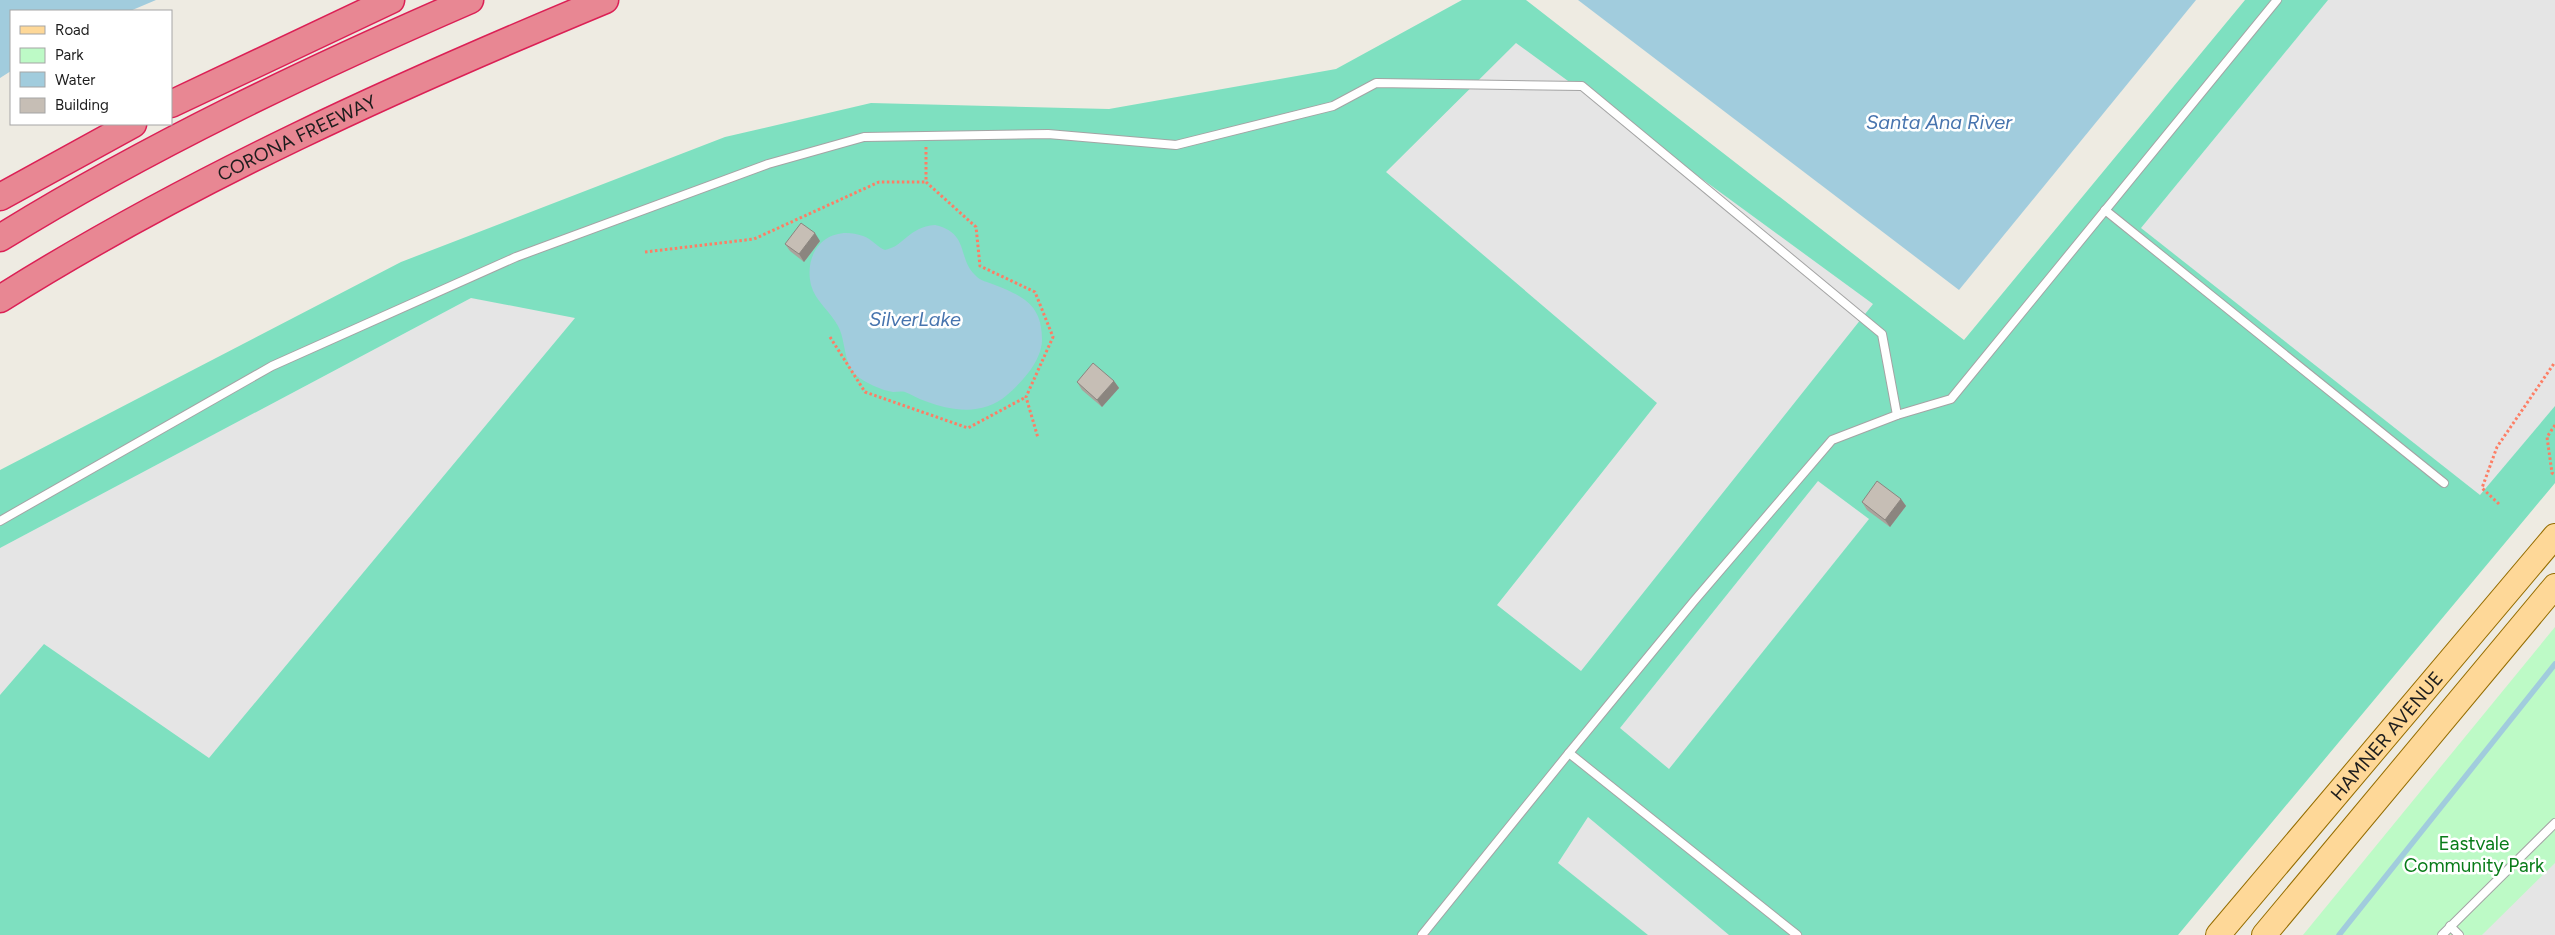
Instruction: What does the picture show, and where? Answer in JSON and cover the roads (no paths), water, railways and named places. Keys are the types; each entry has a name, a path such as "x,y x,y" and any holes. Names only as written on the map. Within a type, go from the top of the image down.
{"highway":[{"path":"172,104 391,0"},
{"path":"0,238 163,145 380,39 470,0"},
{"name":"CORONA FREEWAY","path":"0,298 200,185 490,48 605,0"},
{"path":"0,197 131,125"}],"main road":[{"name":"HAMNER AVENUE","path":"2218,935 2555,536"},
{"name":"HAMNER AVENUE","path":"2264,935 2555,586"}],"lane":[{"path":"1422,935 1694,601 1832,440 1897,415 1951,399 2277,0"},
{"path":"0,521 272,366 516,257 768,164 864,137 1048,134 1176,145 1333,106 1376,83 1582,86 1882,334 1897,415"},
{"path":"2105,210 2444,483"},
{"path":"1570,753 1797,935"},
{"path":"2442,935 2555,823"},
{"path":"2450,926 2459,935"}],"water":[{"path":"0,0 156,0 132,10 10,10 10,72 0,78"},
{"name":"Santa Ana River","path":"1578,0 2196,0 1959,290"},
{"name":"SilverLake","path":"935,225 946,229 958,240 966,261 977,277 1022,298 1035,310 1039,318 1042,339 1039,355 1035,363 1025,377 1007,395 998,402 978,409 967,410 946,407 922,400 905,392 883,390 860,378 849,364 838,326 819,301 811,285 811,261 821,243 829,237 851,233 869,239 885,250 897,245 919,229"}],"waterway":[{"path":"2339,935 2555,664"}],"park label":[{"name":"Eastvale Community Park","path":"2474,854"}]}
